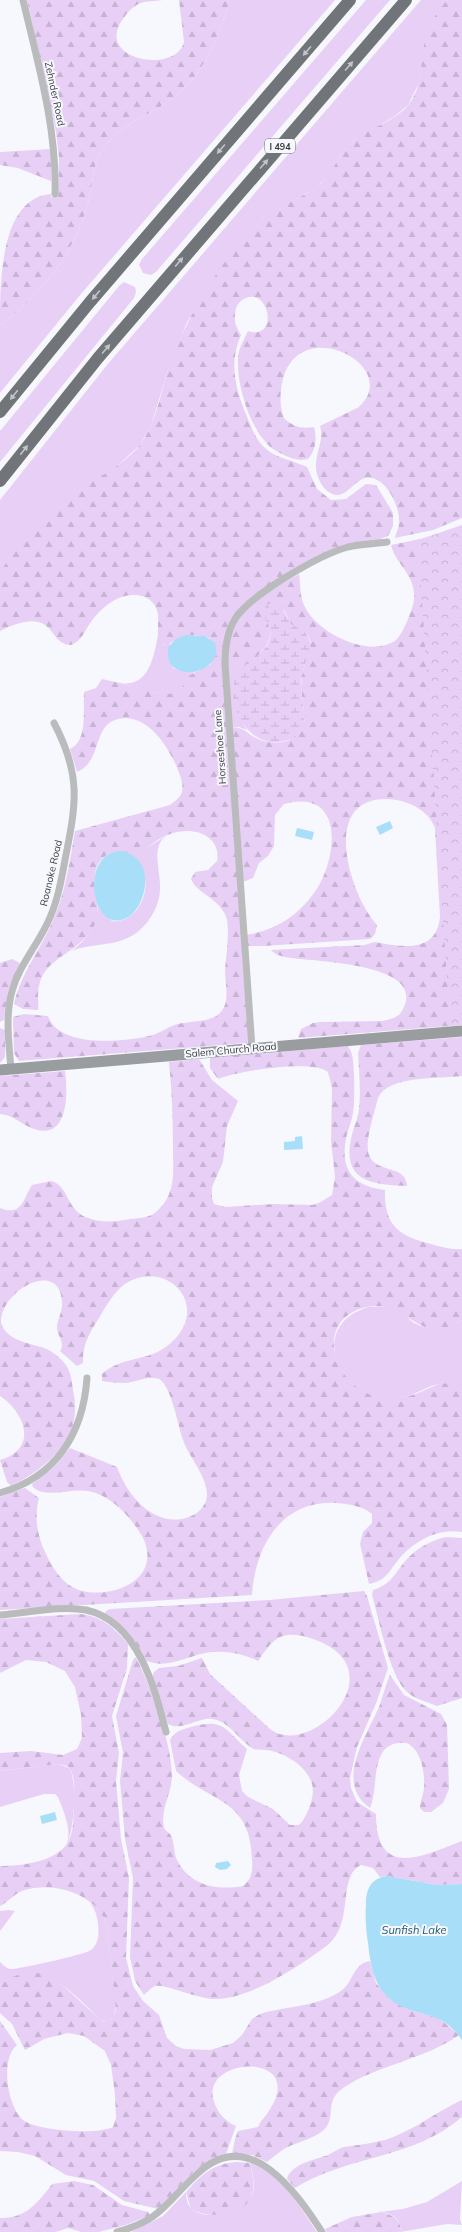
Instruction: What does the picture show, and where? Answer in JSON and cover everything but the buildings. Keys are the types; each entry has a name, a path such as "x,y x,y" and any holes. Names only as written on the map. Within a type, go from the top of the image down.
{"highway":[{"path":"0,412 94,297 350,0"},
{"name":"I 494","path":"0,481 98,358 406,0"}],"street":[{"name":"Zehnder Road","path":"23,0 52,126 55,158 54,194"},
{"name":"Horseshoe Lane","path":"252,1048 225,664 228,636 234,621 247,606 304,568 342,549 387,542"},
{"name":"Roanoke Road","path":"5,1070 8,1017 12,992 20,971 55,906 75,810 76,794 73,772 64,743 54,723"},
{"name":"Salem Church Road","path":"5,1070 462,1031"},
{"path":"0,1493 14,1489 32,1479 60,1454 80,1421 87,1378"},
{"path":"0,1614 77,1609 92,1612 109,1621 127,1638 139,1655 153,1690 166,1732"},
{"path":"117,2232 139,2224 158,2214 170,2204 197,2173 208,2165 221,2160 236,2158 254,2160 272,2170 296,2196 322,2232"}],"green space":[{"path":"27,0 163,0 144,2 135,6 123,19 117,33 119,45 127,53 139,58 153,60 167,58 178,52 184,42 179,0 230,0 214,44 198,73 188,85 163,105 117,133 104,147 97,160 89,200 81,225 64,258 41,288 15,314 0,325 3,266 6,245 12,226 22,210 34,199 51,194 51,197 58,197 59,158 56,132"},
{"path":"230,0 335,0 81,294 0,393 0,325 15,314 41,288 64,258 81,225 89,200 95,168 100,153 117,133 163,105 188,85 198,73 214,44"},
{"path":"366,0 390,0 156,272 151,275 143,273 139,265 142,259"},
{"path":"421,0 447,0 429,27 419,83 408,105 395,116 354,140 341,155 331,173 316,188 262,218 187,322 167,373 151,426 140,445 114,469 79,490 59,506 28,538 0,571 0,500 107,365"},
{"path":"447,0 462,0 462,518 433,530 395,538 399,523 394,499 385,486 379,481 372,478 361,479 346,492 339,495 325,489 319,479 316,468 321,436 320,426 359,407 369,391 368,376 359,363 344,353 326,348 308,350 293,360 283,379 280,398 284,418 298,427 314,427 315,443 309,458 300,460 292,458 268,445 252,421 247,410 238,373 239,351 248,331 258,332 264,328 267,322 267,314 265,306 260,300 253,297 244,299 240,302 235,312 235,323 241,335 235,356 235,377 244,409 259,442 275,455 307,467 317,489 331,500 346,499 366,484 376,485 393,513 393,526 388,536 378,540 348,545 247,602 226,636 243,969 249,1037 247,1043 19,1061 14,1053 13,1017 24,1014 48,1016 55,1027 65,1034 79,1038 111,1041 141,1038 153,1035 175,1025 210,1019 216,1016 224,1007 226,999 225,970 228,928 227,920 220,906 197,888 191,879 195,872 208,870 217,861 218,855 215,846 205,835 192,831 173,833 161,838 138,853 116,852 108,854 98,864 96,871 95,888 97,913 96,921 91,931 83,940 56,960 42,976 38,989 38,1010 23,1009 14,1004 17,992 49,929 62,897 75,831 170,805 179,798 182,792 180,775 167,748 146,725 128,718 118,719 104,728 91,760 85,767 77,772 70,749 80,740 82,732 84,692 96,688 102,679 155,693 170,694 182,688 188,676 210,665 216,654 209,638 203,636 191,635 167,645 161,644 158,635 158,613 156,608 149,599 137,595 121,597 104,607 89,625 81,638 71,645 59,641 45,625 35,621 22,622 0,631 0,571 33,532 60,504 80,489 110,471 137,449 149,431 170,364 186,326 216,274 254,226 267,214 315,188 326,178 352,142 366,132 397,115 409,104 414,97 419,80 426,35 440,8"},
{"path":"51,149 51,181 18,168 0,165 0,152"},
{"path":"124,282 135,287 136,292 134,298 0,462 0,431 119,286"},
{"path":"462,525 462,1025 298,1038 301,1029 313,1023 383,1021 394,1018 403,1009 406,993 398,981 382,973 362,967 339,963 283,957 277,955 271,950 364,945 375,942 407,946 425,942 432,937 437,928 440,916 435,828 430,819 422,811 412,805 389,799 366,803 357,809 350,820 346,835 346,851 349,868 361,901 377,925 375,934 370,939 246,946 246,935 276,926 301,909 314,893 322,879 328,863 331,846 331,830 327,816 318,806 304,802 284,804 275,815 274,846 268,856 259,863 253,878 243,882 231,728 242,729 260,740 276,743 287,741 295,736 305,720 301,688 302,675 311,642 306,633 292,626 284,610 265,618 269,626 270,634 269,641 260,654 241,670 228,670 229,648 232,632 239,619 253,603 299,574 301,596 306,609 312,618 332,634 345,640 370,647 382,646 393,642 400,635 408,619 414,596 411,580 396,557 391,545 430,537"},
{"path":"462,525 462,1025 450,1026 418,540"},
{"path":"270,603 281,606 291,624 306,633 311,644 301,683 304,712 303,728 299,735 291,739 278,742 267,741 257,737 248,729 241,720 233,697 233,686 239,671 266,647 269,641 270,629 263,612 266,606"},
{"path":"158,635 163,645 170,643 168,657 173,668 182,671 200,670 187,679 183,687 178,692 171,694 154,693 123,683 132,683 139,680 144,675 152,660"},
{"path":"228,670 241,670 236,676 233,691 236,708 247,730 239,727 231,728"},
{"path":"164,837 160,843 157,859 160,891 158,902 151,917 141,929 125,939 71,951 82,942 91,930 96,917 97,902 100,910 112,921 123,920 133,914 140,905 144,894 145,882 143,870 137,860 127,853 139,852"},
{"path":"12,959 20,963 8,991 4,1020 0,1022 0,963"},
{"path":"0,1028 5,1030 5,1057 0,1063"},
{"path":"462,1037 462,1076 428,1078 403,1082 392,1085 378,1098 369,1135 369,1155 378,1165 402,1175 407,1186 372,1182 356,1173 351,1165 349,1154 351,1139 359,1109 360,1088 358,1053 361,1045"},
{"path":"348,1046 353,1059 354,1108 345,1146 347,1166 350,1173 356,1179 373,1188 385,1190 387,1212 396,1228 402,1233 420,1241 450,1249 462,1249 462,1320 447,1327 434,1329 424,1326 393,1309 381,1306 367,1307 349,1314 338,1326 334,1340 335,1356 342,1371 353,1384 368,1393 386,1398 398,1398 410,1396 435,1385 445,1383 456,1387 462,1392 462,1532 444,1532 419,1541 399,1559 387,1575 375,1583 369,1584 360,1544 363,1532 372,1523 372,1514 360,1507 351,1505 337,1503 318,1504 301,1509 287,1517 275,1529 266,1543 259,1559 254,1577 252,1595 0,1610 0,1497 25,1488 39,1498 37,1505 37,1526 40,1540 53,1567 62,1579 69,1585 80,1590 93,1592 106,1592 120,1589 132,1583 141,1574 146,1564 147,1551 141,1534 126,1514 111,1501 88,1491 81,1490 51,1493 38,1490 33,1487 32,1484 54,1467 70,1448 117,1467 121,1478 135,1498 152,1513 163,1518 174,1520 193,1515 203,1507 207,1494 203,1478 183,1440 171,1397 163,1383 159,1379 155,1378 123,1383 102,1381 102,1374 110,1368 156,1353 165,1348 174,1340 184,1326 187,1312 185,1299 178,1288 168,1281 155,1277 140,1277 125,1284 117,1291 107,1304 90,1334 85,1345 83,1363 77,1366 60,1351 62,1345 57,1326 62,1302 59,1289 51,1282 42,1281 30,1284 19,1290 10,1300 3,1311 1,1323 5,1330 10,1336 47,1349 62,1360 70,1373 75,1409 71,1431 66,1441 50,1460 41,1468 21,1481 11,1486 7,1482 0,1460 12,1455 20,1448 24,1439 24,1430 16,1412 9,1403 0,1396 0,1208 13,1210 18,1208 32,1185 51,1181 57,1183 61,1187 75,1210 81,1215 93,1220 109,1222 119,1221 145,1217 155,1213 167,1198 173,1180 173,1117 169,1062 199,1059 212,1080 238,1101 227,1126 223,1162 212,1187 212,1198 214,1204 225,1207 274,1204 312,1205 319,1203 332,1195 335,1177 331,1141 332,1088 328,1072 319,1068 291,1066 257,1070 218,1079 210,1068 210,1058"},
{"path":"65,1071 66,1102 60,1121 54,1128 46,1131 34,1129 10,1116 0,1114 0,1076"},
{"path":"377,1306 396,1309 402,1312 414,1323 420,1326 432,1328 445,1327 462,1320 462,1392 445,1385 434,1385 412,1395 388,1399 369,1395 354,1386 342,1373 336,1358 334,1343 339,1328 350,1315 369,1307"},
{"path":"447,1537 462,1538 462,1698 437,1706 413,1696 406,1691 400,1683 394,1672 381,1631 372,1595 373,1590 388,1582 406,1560 415,1552 430,1542"},
{"path":"364,1591 367,1596 388,1668 377,1701 357,1747 350,1778 351,1788 357,1802 376,1814 378,1835 384,1848 393,1856 404,1858 418,1856 462,1841 462,1884 437,1885 387,1876 380,1877 373,1868 361,1865 354,1871 349,1880 340,1927 334,1938 325,1947 288,1972 259,1987 230,1997 210,1999 160,1986 155,1986 144,1995 135,1981 130,1957 133,1878 125,1839 120,1781 123,1753 116,1716 133,1660 136,1657 160,1716 165,1732 171,1763 172,1777 163,1815 164,1828 171,1836 176,1858 181,1867 195,1880 204,1884 223,1888 243,1886 250,1877 252,1863 250,1839 244,1824 237,1813 227,1804 190,1782 176,1771 170,1740 172,1737 181,1730 202,1724 217,1724 228,1730 247,1749 239,1775 242,1791 248,1797 273,1809 290,1825 299,1825 304,1819 312,1798 313,1789 311,1781 302,1767 288,1757 272,1751 252,1748 218,1720 207,1719 179,1726 168,1724 152,1679 154,1672 159,1668 178,1666 202,1658 210,1674 270,1729 287,1735 307,1732 325,1721 340,1706 349,1687 348,1668 335,1650 307,1637 298,1635 278,1638 268,1647 258,1661 239,1654 218,1652 205,1653 175,1662 160,1664 152,1663 145,1660 136,1652 105,1614 106,1611 110,1609 269,1600"},
{"path":"80,1614 94,1617 107,1623 118,1632 128,1644 127,1668 112,1716 119,1753 116,1781 121,1839 129,1878 126,1958 133,1986 143,2001 159,2015 167,2038 176,2046 184,2049 210,2050 233,2043 242,2035 252,2019 260,2014 312,2003 332,1996 345,1987 356,1969 364,1963 370,1961 376,1983 391,2000 413,2011 439,2018 459,2035 432,2050 371,2073 343,2088 337,2093 332,2102 327,2126 319,2134 289,2146 267,2162 252,2155 232,2154 238,2131 258,2127 263,2119 276,2097 277,2081 269,2071 255,2067 239,2068 225,2073 215,2084 213,2098 221,2115 236,2126 226,2154 215,2158 197,2169 158,2209 124,2201 94,2181 66,2175 35,2156 18,2152 0,2151 0,2021 17,2045 12,2051 7,2071 13,2104 17,2113 23,2120 30,2124 54,2129 68,2131 95,2131 113,2127 116,2118 111,2065 105,2051 84,2036 68,2033 44,2039 25,2050 12,2024 0,2013 0,1985 16,1976 31,1973 44,1975 56,1981 103,2021 112,2019 116,2010 107,1925 102,1914 94,1905 73,1892 49,1887 21,1891 0,1906 0,1866 28,1864 48,1858 64,1847 69,1840 73,1825 74,1781 70,1769 67,1766 59,1764 0,1771 0,1753 31,1751 63,1755 77,1749 82,1738 81,1715 75,1687 65,1671 46,1662 26,1660 0,1673 0,1619"},
{"path":"390,1675 404,1695 441,1714 447,1725 449,1789 443,1803 431,1812 424,1812 420,1808 424,1789 422,1763 416,1751 407,1743 395,1744 386,1748 381,1755 370,1808 360,1798 354,1786 356,1759 379,1707"},
{"path":"59,1764 69,1768 72,1774 74,1794 73,1819 69,1839 66,1845 68,1839 68,1827 65,1814 58,1797 55,1794 44,1794 0,1807 0,1771"},
{"path":"87,1900 101,1912 107,1925 116,2007 113,2018 107,2021 101,2020 67,1989 42,1975 29,1974 15,1976 0,1985 0,1962 9,1969 15,1969 78,1955 94,1948 98,1938 98,1920 93,1908"},
{"path":"0,1911 15,1911 0,1931"},
{"path":"462,2100 462,2117 443,2131 423,2141 315,2177 295,2188 287,2179 293,2170 304,2163 328,2155 342,2148 372,2143 393,2137"},
{"path":"236,2162 250,2163 253,2189 247,2204 232,2212 214,2215 191,2209 186,2192 191,2186 208,2171 220,2165"},
{"path":"250,2163 271,2174 280,2183 296,2202 317,2232 131,2232 163,2216 186,2192 190,2207 196,2212 203,2214 222,2214 240,2207 251,2197 254,2189 254,2180"},
{"path":"74,2181 93,2185 122,2205 148,2212 150,2215 126,2225 99,2232 81,2232 68,2228 56,2232 0,2232 0,2218 9,2218 24,2213 36,2203 52,2184"},
{"path":"462,2181 460,2219 462,2225 447,2224 400,2232 400,2223 395,2217 387,2213 379,2212 403,2209 427,2202"},
{"path":"381,2212 389,2214 398,2221 400,2224 400,2232 327,2232 325,2229 352,2217"}],"water":[{"path":"186,635 205,636 215,643 216,654 211,663 202,669 192,672 182,671 173,667 168,658 169,646 176,639"},
{"path":"390,821 393,828 380,835 376,827"},
{"path":"297,828 314,832 312,840 295,836"},
{"path":"122,851 131,854 142,865 145,889 139,905 132,914 121,920 110,919 102,912 96,901 94,888 95,875 100,862 109,854"},
{"path":"302,1136 303,1149 284,1150 284,1142 295,1141 295,1137"},
{"path":"55,1812 57,1820 42,1824 40,1816"},
{"path":"228,1861 231,1865 227,1869 220,1870 215,1867 216,1863"},
{"name":"Sunfish Lake","path":"387,1876 437,1885 462,1884 462,2040 456,2032 438,2018 408,2009 389,1998 378,1983 369,1954 366,1924 366,1898 371,1885 377,1879"}]}
